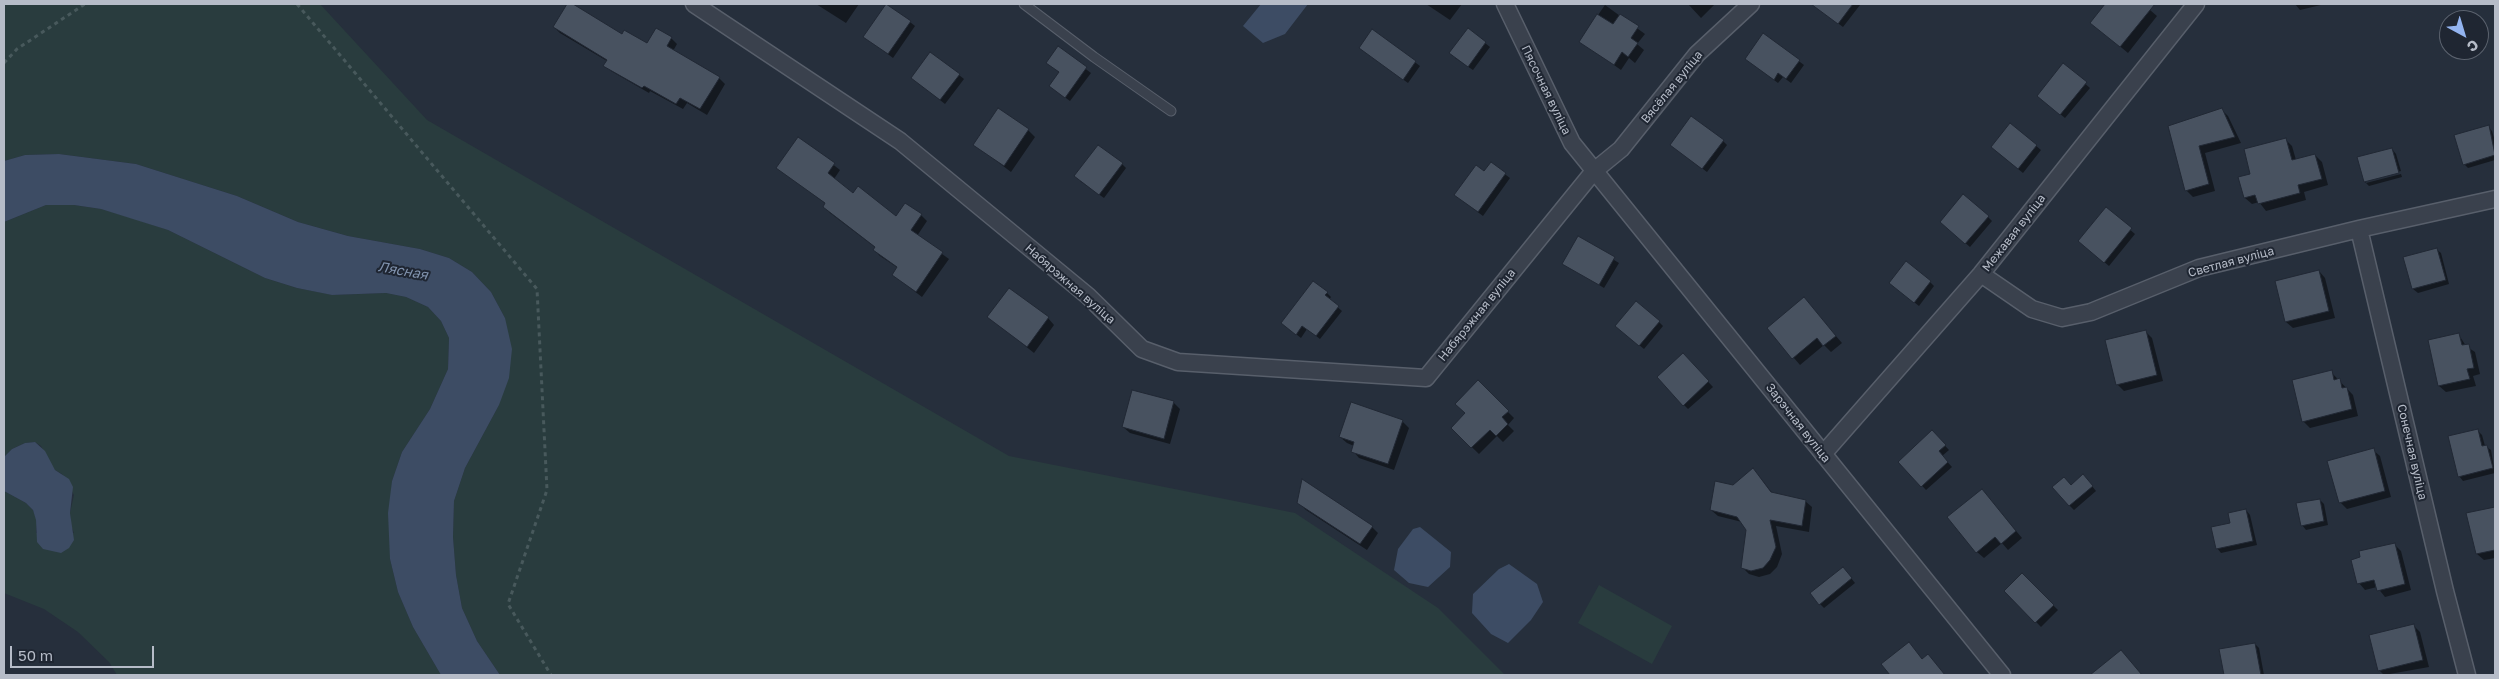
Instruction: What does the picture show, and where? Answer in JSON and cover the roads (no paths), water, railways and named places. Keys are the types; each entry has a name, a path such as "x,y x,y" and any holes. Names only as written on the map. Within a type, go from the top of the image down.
{"street":[{"name":"Набярэжная вуліца","path":"694,4 900,141 1088,296 1142,349 1178,362 1426,378 1594,171"},
{"name":"Пясочная вуліца","path":"1505,4 1572,143 1594,171"},
{"name":"Вясёлая вуліца","path":"1594,171 1621,149 1697,54 1751,4"},
{"name":"Межавая вуліца","path":"1823,454 1981,274 2196,4"},
{"name":"Зарэчная вуліца","path":"1594,171 1694,292 2002,675"},
{"name":"Светлая вуліца","path":"1981,274 2032,309 2062,318 2091,312 2198,268 2359,229 2495,199"},
{"name":"Сонечная вуліца","path":"2359,229 2445,591 2467,675"}],"lane":[{"path":"1024,4 1094,58 1171,111"}],"water":[{"path":"1261,4 1308,4 1285,34 1263,43 1243,26"},
{"name":"Лясная","path":"59,154 136,164 237,196 298,222 348,236 420,249 449,258 472,272 491,292 505,318 512,349 509,378 499,405 465,468 454,501 453,537 456,575 462,608 477,641 500,675 441,675 413,627 398,592 390,559 388,513 392,481 402,452 430,409 448,369 449,338 441,321 428,307 406,297 386,293 332,295 297,288 265,278 168,230 101,209 74,205 46,205 4,222 4,161 25,155"},
{"path":"35,442 45,451 55,470 69,479 73,487 70,513 74,540 69,548 61,553 43,549 37,542 36,520 33,510 26,503 4,491 4,457 12,449 25,443"},
{"path":"1420,527 1451,552 1450,567 1428,587 1409,583 1394,570 1398,549 1413,529"},
{"path":"1509,564 1537,584 1543,602 1531,620 1508,643 1491,634 1472,613 1473,594 1499,569"}]}
